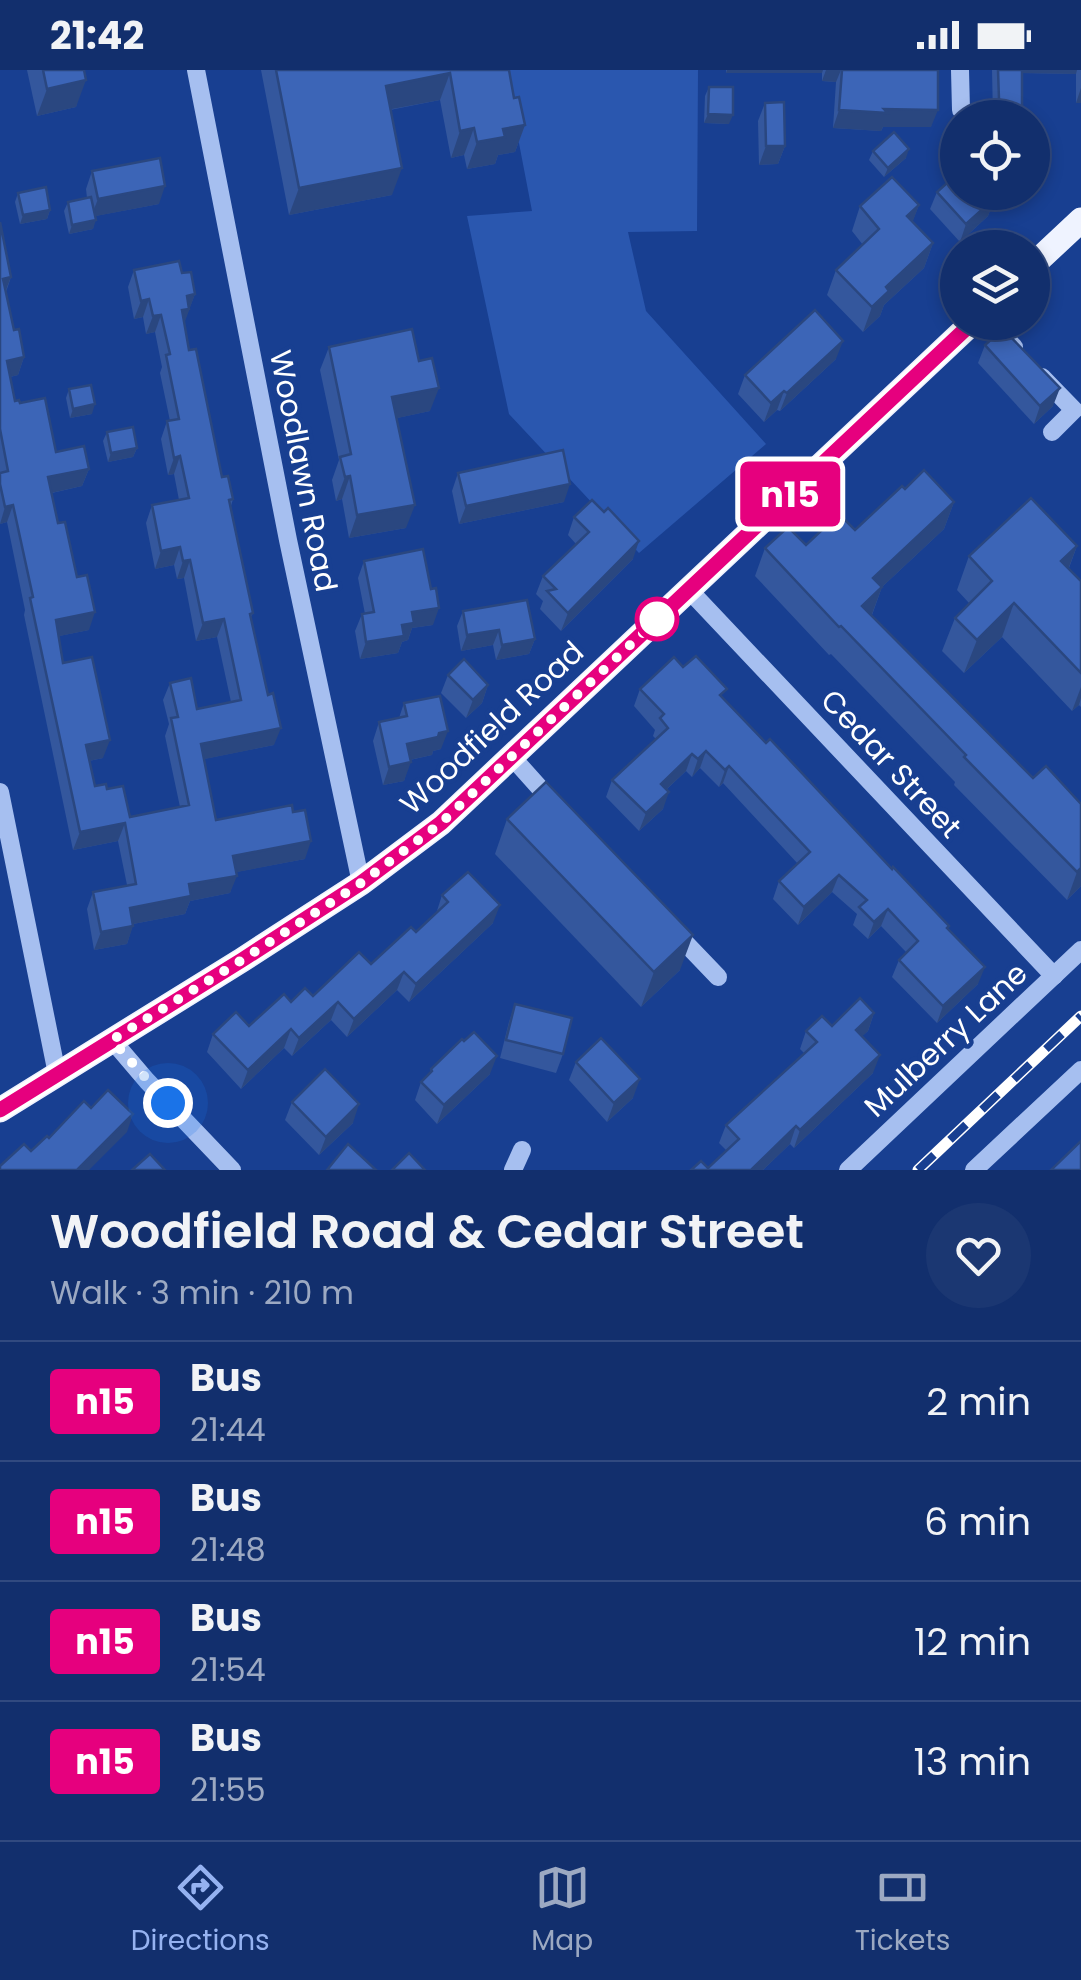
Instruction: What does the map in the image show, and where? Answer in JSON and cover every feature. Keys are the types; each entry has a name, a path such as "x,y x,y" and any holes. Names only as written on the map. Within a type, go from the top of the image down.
{"main road":[{"path":"1050,249 1081,220"},
{"name":"Woodfield Road","path":"0,1110 361,883 441,823 955,340"}],"street":[{"name":"Woodlawn Road","path":"196,70 288,540 361,883"},
{"path":"960,70 960,100"},
{"path":"1007,340 1074,410 1052,432"},
{"name":"Cedar Street","path":"688,590 1054,976"},
{"path":"512,756 566,816"},
{"path":"0,792 57,1074"},
{"path":"655,910 718,977"},
{"name":"Mulberry Lane","path":"848,1170 1081,950"},
{"path":"112,1040 232,1170"},
{"path":"974,1170 1081,1070"},
{"path":"513,1170 522,1150"}],"shaded area":[{"path":"505,70 698,70 697,231 628,232 646,311 766,444 639,553 509,414 467,216 532,211"}],"building":[{"path":"43,70 84,70 86,80 47,89"},
{"path":"276,70 509,70 514,98 519,97 525,125 503,129 505,137 477,142 474,128 460,131 450,73 386,86 402,168 299,188"},
{"path":"842,70 938,70 938,110 839,110"},
{"path":"998,70 1022,70 1022,100 999,99"},
{"path":"709,87 733,87 733,115 708,114"},
{"path":"784,102 785,146 766,146 765,103"},
{"path":"894,132 909,149 888,168 873,151"},
{"path":"160,158 165,186 98,199 92,171"},
{"path":"892,177 919,205 907,216 933,243 886,287 889,291 872,307 836,270 879,229 860,206"},
{"path":"46,187 50,210 23,215 18,193"},
{"path":"91,197 96,220 72,225 68,202"},
{"path":"953,210 982,210 966,224"},
{"path":"0,222 11,277 3,279 24,357 7,361 15,401 45,398 56,452 84,446 89,469 48,477 58,523 65,522 77,577 87,575 95,612 56,620 63,663 92,657 110,740 86,745 95,786 123,786 130,817 189,805 171,718 178,717 170,683 191,678 197,709 241,700 224,619 203,623 190,560 183,561 180,547 161,551 152,505 189,498 180,456 174,458 167,421 179,419 161,315 153,316 149,299 141,301 134,270 179,261 182,273 191,272 195,294 187,296 189,309 182,310 189,350 196,349 222,477 228,476 233,499 229,500 253,613 250,614 268,695 273,693 281,728 201,744 216,820 292,805 293,812 305,810 311,841 233,856 237,876 189,884 191,896 130,908 133,926 101,932 93,892 136,884 125,823 80,832 13,505 5,507 0,484 0,473 8,471 0,429"},
{"path":"815,310 843,341 771,403 745,375"},
{"path":"412,329 419,361 432,358 439,388 392,397 415,505 357,515 350,476 345,477 340,457 351,454 329,347"},
{"path":"991,340 1014,340 1060,388 1040,406 985,345"},
{"path":"91,385 95,404 73,409 69,389"},
{"path":"133,427 137,448 111,453 107,432"},
{"path":"563,450 570,484 466,506 458,473"},
{"path":"924,470 954,502 873,578 882,587 862,606 1033,778 1046,766 1081,804 1081,868 1077,872 765,548 788,527 806,545 839,514 855,530"},
{"path":"1031,498 1077,546 1061,561 1081,581 1081,673 1014,603 977,640 955,618 992,581 969,556"},
{"path":"592,500 604,512 608,508 639,541 568,613 547,591 556,589 543,576 589,532 574,517"},
{"path":"423,549 439,608 412,612 414,623 402,625 404,636 366,642 362,614 374,612 364,561"},
{"path":"527,600 535,639 502,645 499,630 467,635 463,611"},
{"path":"696,656 727,689 720,695 766,743 770,739 985,967 943,1006 899,960 918,941 888,909 874,922 859,907 867,900 839,875 804,907 779,881 810,852 729,766 725,770 706,751 698,759 692,754 661,784 669,792 646,813 612,780 668,728 660,718 664,714 640,689 674,657 683,667"},
{"path":"464,659 488,685 473,700 448,675"},
{"path":"440,696 448,731 407,744 411,762 389,767 379,722 407,716 404,703"},
{"path":"546,782 693,935 654,972 507,819"},
{"path":"468,872 500,905 416,984 404,972 354,1019 338,1002 299,1038 291,1029 248,1070 213,1034 236,1012 249,1026 284,994 291,1002 305,988 313,996 359,952 371,964 411,927 416,932 448,902 442,895"},
{"path":"860,998 874,1013 856,1030 880,1055 751,1170 691,1170 701,1161 708,1168 739,1139 726,1125 817,1042 806,1031 822,1016 832,1026"},
{"path":"515,1004 572,1018 563,1054 506,1040"},
{"path":"474,1032 497,1056 444,1105 421,1082 462,1039"},
{"path":"601,1038 640,1079 614,1103 576,1062"},
{"path":"325,1069 359,1104 326,1137 292,1102"},
{"path":"108,1090 133,1114 77,1170 0,1170 24,1144 31,1151 84,1101 91,1108"},
{"path":"1081,1141 1081,1170 1051,1170"},
{"path":"348,1144 376,1170 327,1170"},
{"path":"409,1153 425,1170 392,1170"},
{"path":"150,1154 165,1170 132,1170"}],"railway":[{"path":"918,1170 1081,1016"}],"bus line":[{"name":"n15","path":"0,1110 361,883 441,823 954,340"}],"route":[{"path":"168,1103 112,1040 361,883 441,823 663,614 657,619"}]}
